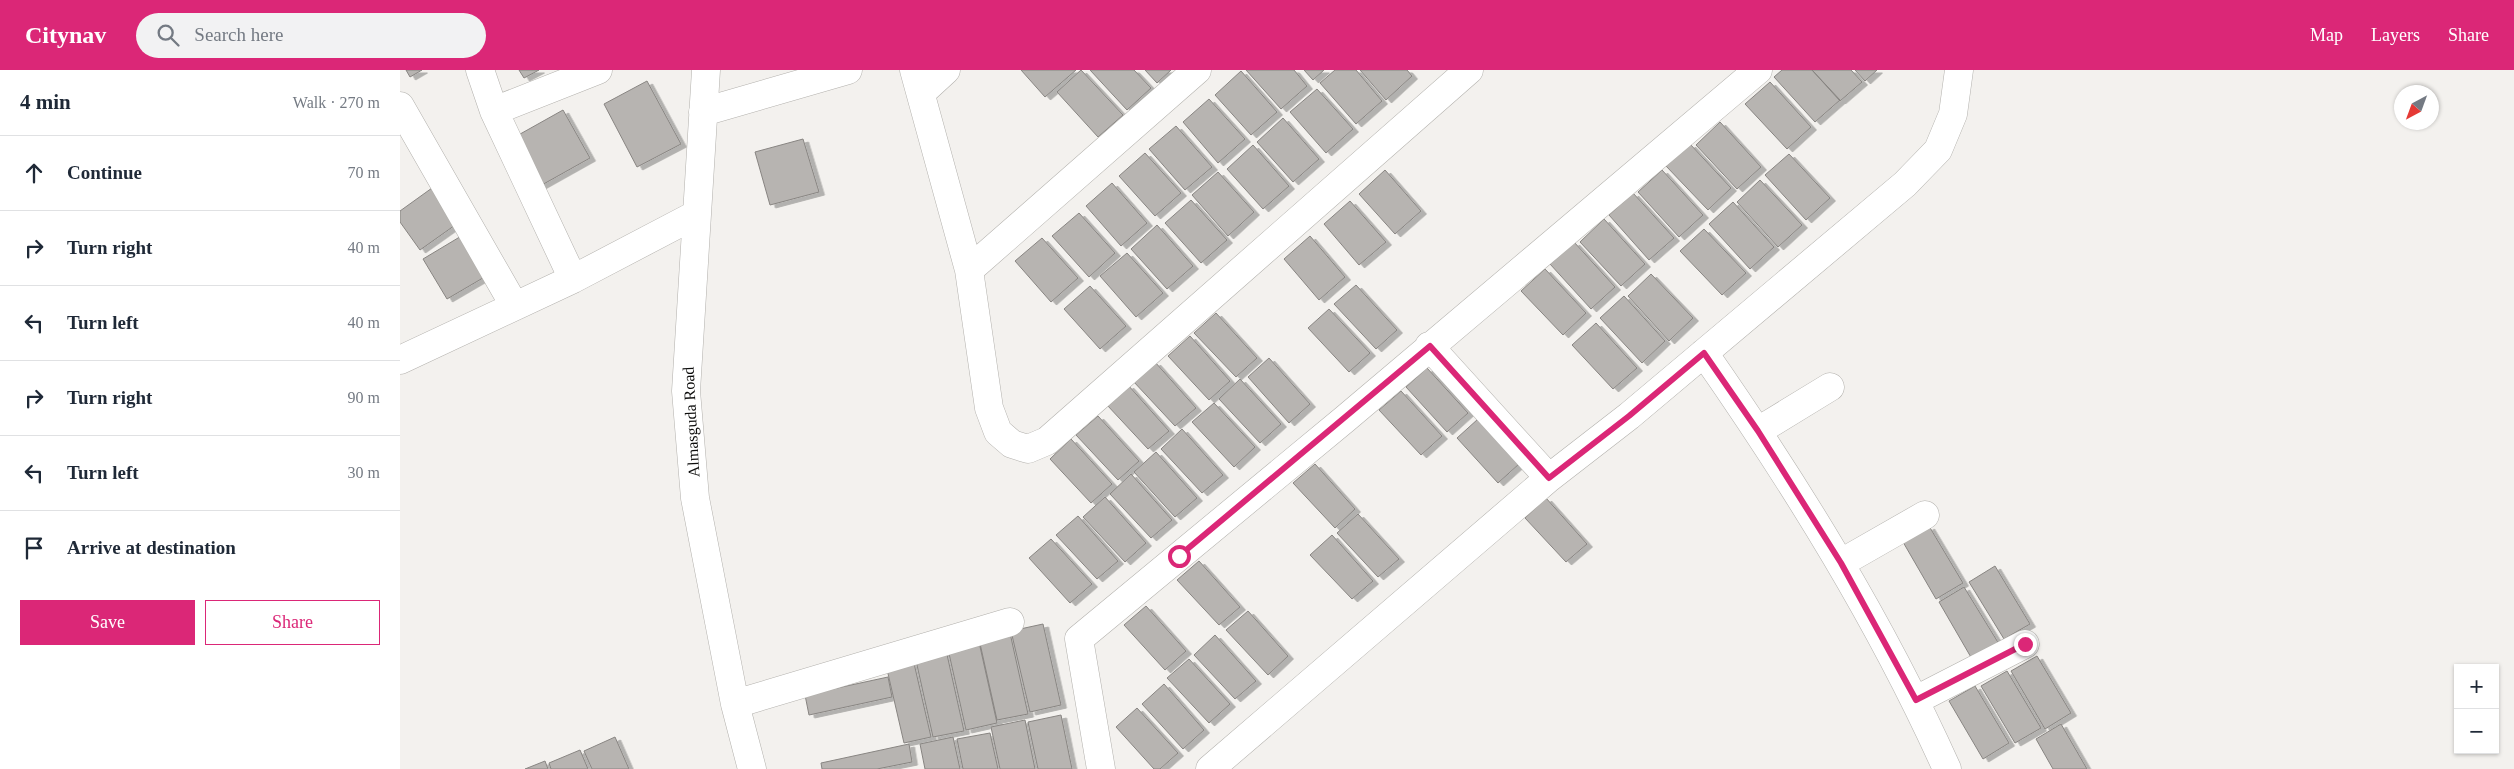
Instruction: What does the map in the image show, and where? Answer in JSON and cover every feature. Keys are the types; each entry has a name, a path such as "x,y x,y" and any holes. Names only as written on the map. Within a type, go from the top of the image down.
{"street":[{"path":"480,70 494,110 573,279"},
{"path":"494,110 598,70"},
{"name":"Almasguda Road","path":"706,70 686,391 695,498 735,704 752,769"},
{"path":"704,112 848,70"},
{"path":"946,70 917,82 969,270 989,408 998,432 1012,444 1028,449 1047,441 1469,70"},
{"path":"969,270 1197,70"},
{"path":"1100,769 1079,638 1344,419 1758,70"},
{"path":"1210,769 1549,478 1629,416 1905,184 1938,150 1953,114 1959,70"},
{"path":"400,106 514,305"},
{"path":"400,360 573,279 697,214"},
{"path":"1430,346 1549,478"},
{"path":"1704,353 1758,431 1841,563 1916,700 1947,769"},
{"path":"1758,431 1830,387"},
{"path":"1841,563 1925,515"},
{"path":"735,704 1010,622"},
{"path":"1916,700 2025,644"}],"building":[{"path":"406,70 422,70 410,77"},
{"path":"519,70 539,70 524,78"},
{"path":"1021,70 1076,70 1045,97"},
{"path":"1081,70 1123,115 1098,137 1057,92"},
{"path":"1090,70 1134,70 1151,88 1127,110"},
{"path":"1145,70 1171,70 1157,83"},
{"path":"1246,70 1294,70 1307,86 1281,109"},
{"path":"1304,70 1324,70 1313,80"},
{"path":"1335,70 1356,70 1382,101 1356,124 1320,83"},
{"path":"1360,70 1407,70 1412,76 1386,100"},
{"path":"1782,70 1812,70 1840,100 1815,122 1774,77"},
{"path":"1812,70 1851,70 1862,82 1840,101"},
{"path":"1855,70 1877,70 1865,81"},
{"path":"1241,71 1277,112 1251,135 1215,95"},
{"path":"647,81 681,144 637,167 604,104"},
{"path":"1770,82 1811,127 1787,149 1745,104"},
{"path":"1317,89 1353,129 1326,153 1290,112"},
{"path":"1209,99 1245,139 1218,163 1183,122"},
{"path":"563,110 590,158 540,186 513,138"},
{"path":"1283,118 1319,159 1293,182 1257,142"},
{"path":"1720,122 1761,167 1737,189 1696,145"},
{"path":"1176,126 1212,167 1185,190 1149,149"},
{"path":"803,139 819,192 770,205 755,152"},
{"path":"1690,144 1731,188 1708,210 1666,166"},
{"path":"1253,145 1289,186 1263,209 1227,169"},
{"path":"1145,153 1181,193 1155,216 1119,176"},
{"path":"1789,154 1830,198 1806,220 1765,175"},
{"path":"1385,170 1421,211 1395,234 1359,194"},
{"path":"1662,170 1703,215 1679,237 1638,192"},
{"path":"1218,172 1254,212 1228,236 1192,195"},
{"path":"1760,180 1802,225 1778,247 1737,202"},
{"path":"1112,183 1147,223 1121,246 1086,206"},
{"path":"432,188 458,223 420,250 400,222 400,211"},
{"path":"1633,193 1674,238 1649,260 1609,215"},
{"path":"1191,200 1227,240 1201,263 1165,223"},
{"path":"1350,201 1386,242 1359,265 1324,224"},
{"path":"1733,202 1774,247 1750,269 1709,224"},
{"path":"1079,213 1115,253 1089,277 1052,236"},
{"path":"1604,219 1645,264 1621,286 1580,242"},
{"path":"1157,225 1193,266 1167,289 1131,249"},
{"path":"1704,229 1746,273 1722,295 1680,251"},
{"path":"463,235 488,275 447,299 423,259"},
{"path":"1310,236 1345,277 1319,300 1284,259"},
{"path":"1042,238 1078,278 1051,302 1015,261"},
{"path":"1574,242 1615,287 1591,309 1550,264"},
{"path":"1127,253 1163,293 1136,317 1100,276"},
{"path":"1545,269 1586,313 1563,335 1521,291"},
{"path":"1651,274 1693,318 1669,341 1628,296"},
{"path":"1356,285 1397,330 1376,349 1334,304"},
{"path":"1090,286 1126,326 1100,349 1064,309"},
{"path":"1624,296 1665,341 1642,363 1600,318"},
{"path":"1329,309 1370,353 1349,372 1308,328"},
{"path":"1216,313 1257,358 1236,377 1194,333"},
{"path":"1596,323 1637,368 1613,389 1572,345"},
{"path":"1190,336 1230,381 1209,400 1168,356"},
{"path":"1269,358 1310,404 1289,423 1248,377"},
{"path":"1155,362 1196,408 1175,426 1133,381"},
{"path":"1427,368 1468,413 1447,432 1406,387"},
{"path":"1240,379 1281,424 1260,443 1219,399"},
{"path":"1128,385 1169,431 1148,449 1107,405"},
{"path":"1401,391 1442,436 1421,455 1379,410"},
{"path":"1214,403 1255,447 1234,467 1192,422"},
{"path":"1098,416 1139,461 1118,480 1076,435"},
{"path":"1478,419 1519,464 1498,483 1457,438"},
{"path":"1182,429 1223,475 1202,493 1161,449"},
{"path":"1071,439 1112,484 1091,503 1050,459"},
{"path":"1156,452 1197,498 1175,517 1134,472"},
{"path":"1315,464 1355,509 1335,528 1293,483"},
{"path":"1131,474 1172,520 1151,538 1110,494"},
{"path":"1105,497 1146,543 1125,562 1083,517"},
{"path":"1546,498 1587,544 1566,562 1525,518"},
{"path":"1358,514 1399,559 1378,577 1337,533"},
{"path":"1078,516 1118,561 1097,579 1056,535"},
{"path":"1929,526 1963,583 1936,599 1903,542"},
{"path":"1332,535 1373,581 1352,599 1310,555"},
{"path":"1051,539 1092,584 1070,603 1029,558"},
{"path":"1199,561 1240,607 1219,625 1177,580"},
{"path":"1995,566 2030,624 2004,639 1969,582"},
{"path":"1964,587 1999,644 1972,659 1939,602"},
{"path":"1146,606 1186,651 1165,670 1124,625"},
{"path":"1248,611 1288,656 1268,675 1226,630"},
{"path":"1043,624 1061,705 1030,712 1011,631"},
{"path":"1010,633 1028,714 997,720 979,639"},
{"path":"1215,635 1256,681 1235,699 1194,655"},
{"path":"979,642 997,723 966,730 948,649"},
{"path":"946,650 964,731 933,737 915,656"},
{"path":"2037,656 2071,713 2045,729 2011,671"},
{"path":"913,659 931,737 904,743 886,665"},
{"path":"1189,659 1230,704 1209,723 1167,678"},
{"path":"2007,671 2041,728 2015,743 1981,686"},
{"path":"888,677 892,697 809,715 805,695"},
{"path":"1164,684 1204,730 1183,749 1142,704"},
{"path":"1975,686 2009,743 1983,759 1949,701"},
{"path":"1137,708 1178,753 1160,769 1154,769 1116,727"},
{"path":"1061,715 1072,769 1038,769 1028,722"},
{"path":"1025,720 1035,769 1000,769 991,727"},
{"path":"2061,724 2087,769 2053,769 2036,739"},
{"path":"990,733 998,769 963,769 957,739"},
{"path":"615,737 629,769 592,769 584,751"},
{"path":"953,737 960,769 925,769 920,744"},
{"path":"909,744 912,762 877,769 822,769 821,763"},
{"path":"580,750 588,769 551,769 549,763"},
{"path":"545,761 548,769 525,769"}],"route":[{"path":"1179,556 1430,346 1549,478 1629,416 1704,353 1758,431 1841,563 1916,700 2025,644"}]}
